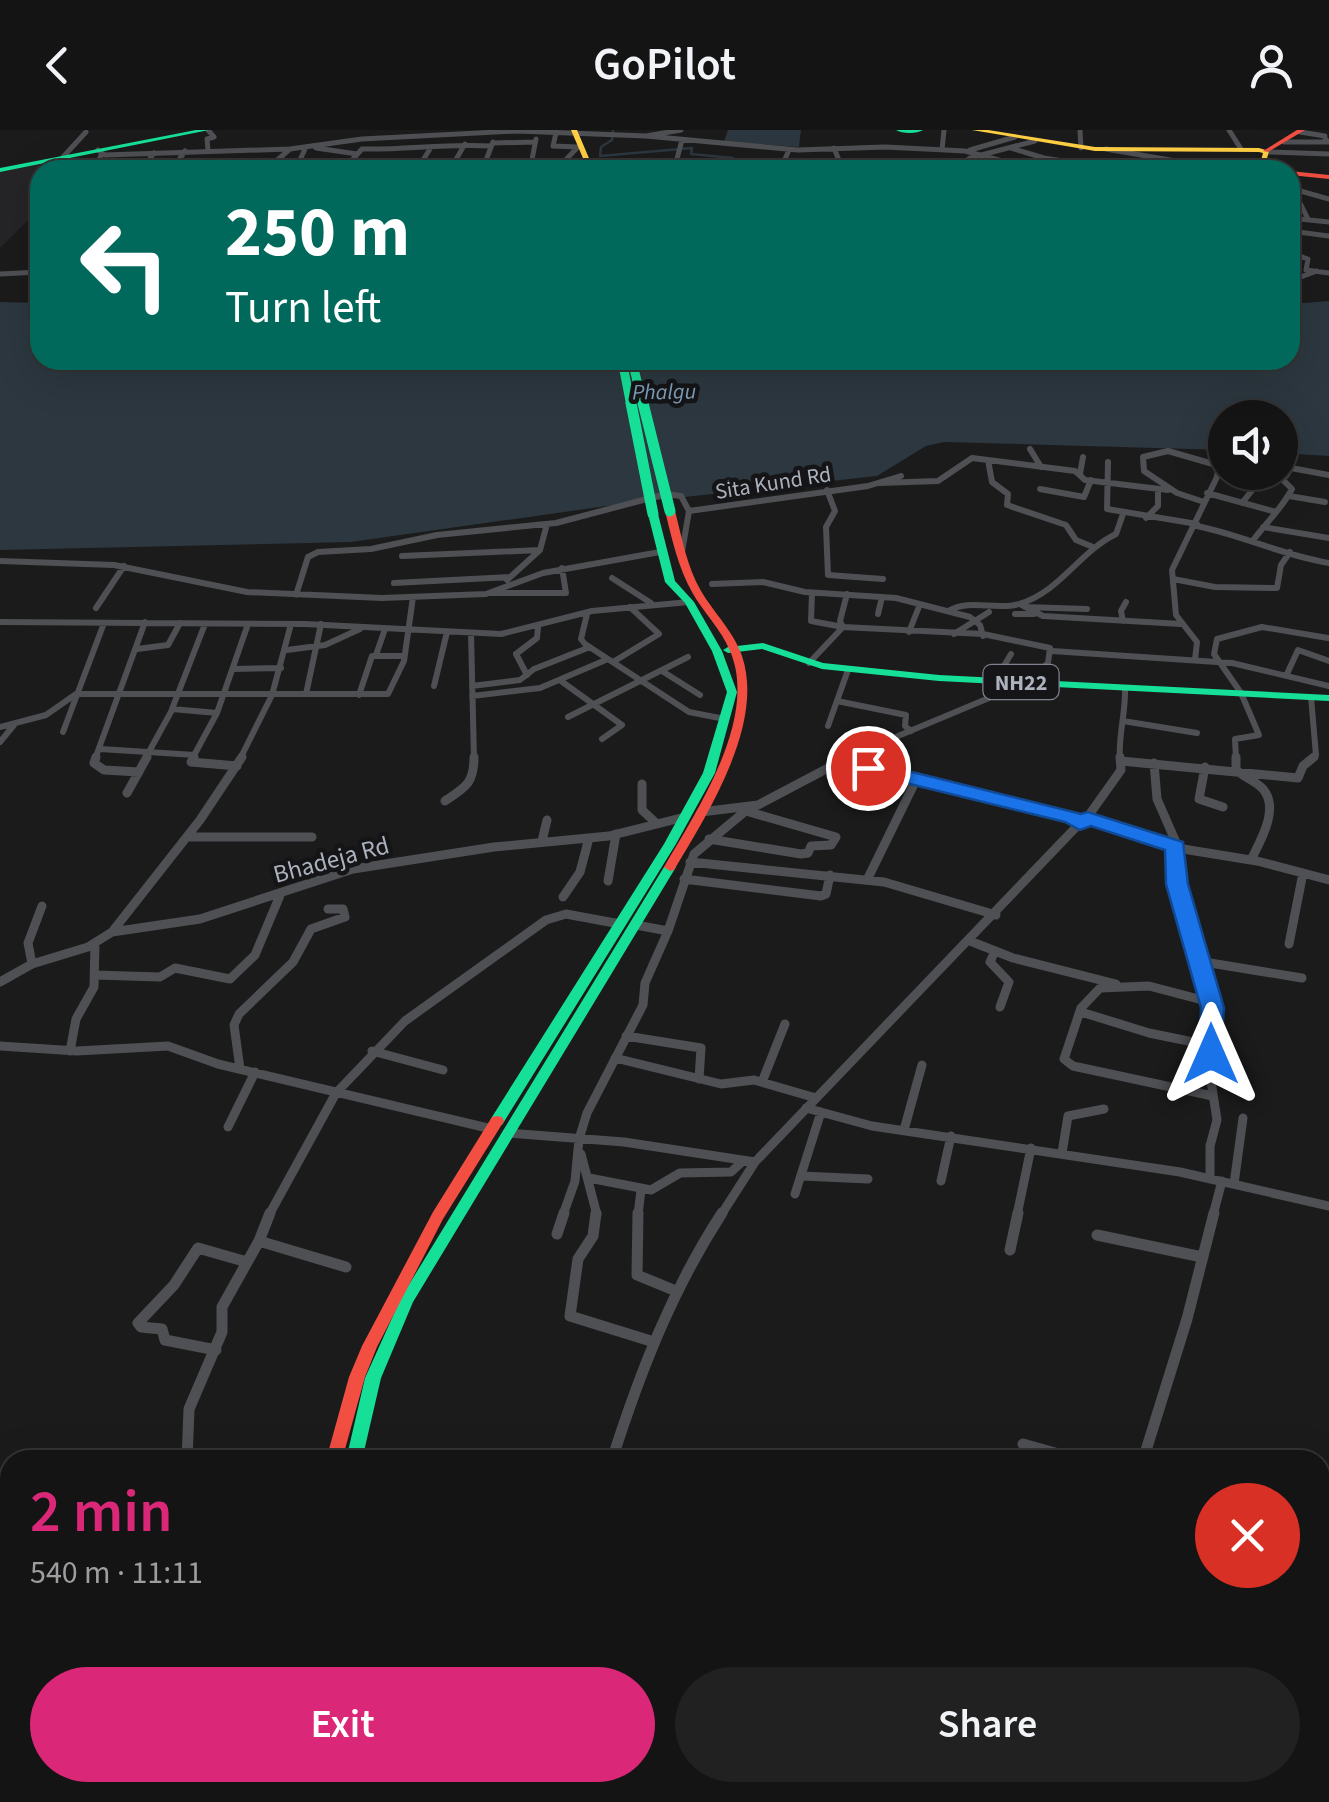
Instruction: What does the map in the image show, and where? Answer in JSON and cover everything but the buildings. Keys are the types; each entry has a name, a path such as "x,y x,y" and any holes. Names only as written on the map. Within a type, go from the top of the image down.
{"main road":[{"path":"48,160 100,152 166,134 207,130"},
{"path":"899,130 920,130"},
{"path":"976,130 1013,143 1241,149 1258,160"},
{"path":"1266,160 1301,131"},
{"path":"0,170 30,164"},
{"path":"1300,182 1329,177"},
{"path":"624,370 660,552 670,582 689,602 717,651 732,692 709,773 628,925"},
{"path":"356,1450 374,1378 409,1297 499,1131 702,812 726,754 744,690 736,649 689,578 635,370"},
{"name":"NH22","path":"717,651 763,646 809,663 848,670 1329,698"},
{"path":"337,1450 356,1377 370,1346 438,1216 499,1131"}],"street":[{"path":"207,130 214,136 207,138 208,150"},
{"path":"354,130 356,139"},
{"path":"372,138 374,130"},
{"path":"646,136 681,130"},
{"path":"942,150 944,130"},
{"path":"1080,130 1078,138 1093,148 1169,160"},
{"path":"1229,130 1241,149"},
{"path":"98,160 100,152 290,150 356,139 494,131 556,133 581,153"},
{"path":"485,160 494,131"},
{"path":"533,160 538,131"},
{"path":"1284,142 1328,142 1326,136 1301,131"},
{"path":"62,157 86,132"},
{"path":"556,133 553,146 581,153"},
{"path":"440,144 442,135"},
{"path":"581,153 604,135 620,135 790,150 966,151 1013,143 1072,160"},
{"path":"388,149 397,136"},
{"path":"677,160 682,140"},
{"path":"820,140 834,148 839,160"},
{"path":"333,142 407,151 440,144 535,142"},
{"path":"972,160 1013,143"},
{"path":"455,160 465,144"},
{"path":"307,147 357,154"},
{"path":"301,160 307,147"},
{"path":"1088,160 1093,148"},
{"path":"352,160 362,149 388,149"},
{"path":"423,160 430,149"},
{"path":"278,160 290,150"},
{"path":"313,156 323,150"},
{"path":"784,160 790,150"},
{"path":"179,160 185,151"},
{"path":"402,160 407,151"},
{"path":"966,151 996,160"},
{"path":"149,160 154,153"},
{"path":"1285,160 1329,154"},
{"path":"1300,185 1329,198"},
{"path":"1300,197 1308,220"},
{"path":"1300,219 1329,222"},
{"path":"1300,232 1329,236"},
{"path":"1300,256 1308,259 1306,270"},
{"path":"1300,269 1329,273"},
{"path":"1300,277 1317,271"},
{"path":"0,274 30,272"},
{"path":"1030,449 1041,467"},
{"path":"1163,489 1143,469 1145,454 1168,451 1208,463"},
{"path":"1081,474 1083,457"},
{"path":"880,484 927,486 952,475 966,458 1041,467 1276,512"},
{"path":"988,460 992,482 1008,494 1007,505 1066,525 1076,540 1094,547"},
{"path":"1108,462 1107,509 1197,525 1329,563"},
{"path":"1298,469 1329,475"},
{"path":"1081,474 1092,480 1109,480"},
{"name":"Sita Kund Rd","path":"682,552 689,511 880,484 901,476"},
{"path":"1040,489 1084,497 1092,480"},
{"path":"1146,518 1158,506 1163,489"},
{"path":"827,490 835,512 826,527 828,574 884,579"},
{"path":"1195,660 1197,642 1181,624 1173,604 1172,579 1177,557 1197,525 1209,490"},
{"path":"1242,503 1252,490"},
{"path":"1254,539 1282,510 1291,490"},
{"path":"296,596 308,557 318,552 370,549 438,534 547,524 666,494 681,496 689,511"},
{"path":"1289,496 1326,502"},
{"path":"1023,605 1052,589 1094,547 1116,534 1123,514"},
{"path":"494,592 540,550 547,524"},
{"path":"1263,527 1329,538"},
{"path":"402,556 540,550"},
{"path":"494,592 562,568 660,552"},
{"path":"1172,579 1214,587 1277,588 1281,565 1290,552"},
{"path":"0,561 124,566 230,589 296,596 566,593 562,568"},
{"path":"96,608 124,566"},
{"path":"394,583 510,577"},
{"path":"833,577 834,594"},
{"path":"612,578 651,603"},
{"path":"712,584 763,582 812,593 882,596 976,620"},
{"path":"812,593 811,621 843,627 1036,641 1052,651 1219,662 1329,686"},
{"path":"843,627 840,621 847,594"},
{"path":"878,614 882,596"},
{"path":"0,727 46,716 76,694 391,693 403,656 412,597"},
{"path":"0,622 321,624 512,634 560,618 651,603 689,602"},
{"path":"1122,620 1126,602"},
{"path":"909,632 920,604"},
{"path":"968,605 983,636"},
{"path":"947,611 968,605 1087,609"},
{"path":"1023,605 1036,614"},
{"path":"472,691 534,690 561,682 659,634 630,606"},
{"path":"954,634 988,612"},
{"path":"586,614 581,639 590,647 693,714 725,719"},
{"path":"1015,614 1181,624"},
{"path":"139,772 98,769 94,763 145,622"},
{"path":"63,732 104,623"},
{"path":"136,649 168,645 180,623"},
{"path":"127,794 184,685 190,654 205,624"},
{"path":"237,766 193,765 194,755 224,695 248,624"},
{"path":"112,932 189,837 237,766 274,694 291,624"},
{"path":"306,694 321,624"},
{"path":"287,650 319,647 362,627"},
{"path":"526,675 516,656 520,648 538,638 538,627"},
{"path":"809,663 843,627"},
{"path":"1236,770 1235,739 1259,735 1213,650 1218,639 1258,628 1328,638"},
{"path":"376,655 386,629"},
{"path":"434,686 447,632"},
{"path":"445,801 473,780 471,633"},
{"path":"472,691 520,680 590,647"},
{"path":"557,1234 575,1181 579,1145 596,1088 643,1005 645,983 668,931 690,862 709,839 748,809 788,792 834,764 1022,682 1048,663 1052,651"},
{"path":"1287,674 1295,651 1329,661"},
{"path":"995,680 1011,654"},
{"path":"359,694 371,658 403,656"},
{"path":"568,717 688,657"},
{"path":"233,669 281,668"},
{"path":"828,726 837,700 836,690 848,670"},
{"path":"662,671 700,696"},
{"path":"561,682 622,725 602,739"},
{"path":"589,1178 641,1190 656,1189 680,1172 731,1172 749,1162 1084,821 1119,774 1118,739 1126,688"},
{"path":"1121,761 1299,776 1303,766 1316,755 1312,697"},
{"path":"837,700 906,715 905,726 911,731"},
{"path":"172,710 216,713"},
{"path":"1123,722 1197,733"},
{"path":"0,742 14,724"},
{"path":"100,750 194,755"},
{"path":"834,764 917,778 1177,847 1329,880"},
{"path":"1154,764 1157,798 1177,847 1174,872 1210,1002 1210,1068 1217,1120 1210,1146 1222,1181"},
{"path":"1204,767 1198,799 1224,808"},
{"path":"1236,770 1264,790 1269,799 1268,818 1251,860"},
{"path":"867,880 917,778"},
{"path":"642,784 642,810 656,823"},
{"path":"702,812 748,809 836,836 831,845 811,846 804,854 709,839"},
{"name":"Bhadeja Rd","path":"0,982 32,964 95,943 112,932 200,920 390,862 616,834 685,817"},
{"path":"542,841 546,820"},
{"path":"608,881 616,834"},
{"path":"189,837 312,837"},
{"path":"563,897 580,872 589,838"},
{"path":"690,862 867,880 956,900 996,914"},
{"path":"1288,944 1303,872"},
{"path":"684,879 821,896 826,894 830,875"},
{"path":"95,976 160,977 176,968 234,978 249,966 273,919 281,893"},
{"path":"32,964 27,957 28,946 42,906"},
{"path":"240,1069 234,1025 239,1014 294,962 311,929 345,917 343,908 328,909"},
{"path":"187,1450 190,1409 223,1329 222,1307 260,1240 269,1211 336,1093 372,1051 416,1013 546,920 566,914 668,931"},
{"path":"970,941 1122,986 1185,992 1210,1002"},
{"path":"70,1051 76,1019 91,994 95,943"},
{"path":"995,951 990,962 1009,982 1000,1007"},
{"path":"1198,961 1302,978"},
{"path":"1122,986 1091,993 1064,1059 1067,1064 1213,1096"},
{"path":"1080,1012 1149,1034 1213,1046"},
{"path":"762,1082 785,1024"},
{"path":"626,1036 702,1048 699,1078"},
{"path":"0,1046 70,1051 168,1046 240,1069 499,1131 579,1145 749,1162"},
{"path":"372,1051 443,1070"},
{"path":"615,1058 732,1086 749,1080 762,1082 816,1098"},
{"path":"904,1130 922,1065"},
{"path":"228,1127 255,1072"},
{"path":"806,1108 904,1130 1222,1181 1329,1206"},
{"path":"1062,1154 1068,1116 1104,1109"},
{"path":"794,1194 820,1112"},
{"path":"1146,1450 1243,1118"},
{"path":"942,1181 951,1136"},
{"path":"579,1145 597,1208 593,1236 578,1258 578,1282 570,1316 654,1342"},
{"path":"1010,1250 1031,1148"},
{"path":"615,1450 634,1388 676,1291 709,1231 731,1204 749,1162"},
{"path":"802,1176 868,1179"},
{"path":"641,1190 636,1239 641,1260 637,1276 676,1291"},
{"path":"1097,1234 1202,1257"},
{"path":"260,1240 346,1268"},
{"path":"216,1350 166,1340 164,1330 142,1328 138,1323 174,1285 198,1248 247,1262"},
{"path":"1023,1444 1044,1450"}],"shaded area":[{"path":"30,166 30,218 0,248 0,172"}],"water":[{"path":"728,130 801,130 799,147 724,142"},
{"name":"Phalgu","path":"1329,301 1329,456 1298,454 1298,400 1208,400 1208,450 944,442 926,446 877,476 621,504 351,542 0,550 0,302 30,303 30,370 1300,370 1300,303"}],"waterway":[{"path":"613,130 612,140 601,147 600,156 692,148 691,154 733,158"}],"traffic: fast":[{"path":"52,160 206,130"},
{"path":"899,130 920,130"},
{"path":"0,170 30,164"},
{"path":"624,370 653,514"},
{"path":"635,370 670,511"},
{"path":"497,1121 670,844 709,773 732,692 717,651 689,602 670,582 653,514"},
{"path":"728,650 763,646 822,666 939,678 1329,698"},
{"path":"356,1450 373,1378 407,1300 670,867"}],"traffic: slow":[{"path":"574,130 587,160"},
{"path":"975,130 1095,149 1259,150 1267,152 1264,160"}],"traffic: jam":[{"path":"1266,151 1302,130"},
{"path":"1300,174 1329,177"},
{"path":"670,511 691,581 733,646 743,679 742,707 724,764 670,867"},
{"path":"337,1450 370,1346 438,1216 497,1121"}],"route":[{"path":"868,768 1078,818 1080,823 1088,818 1176,846 1177,884 1212,1008 1211,1054"}]}
